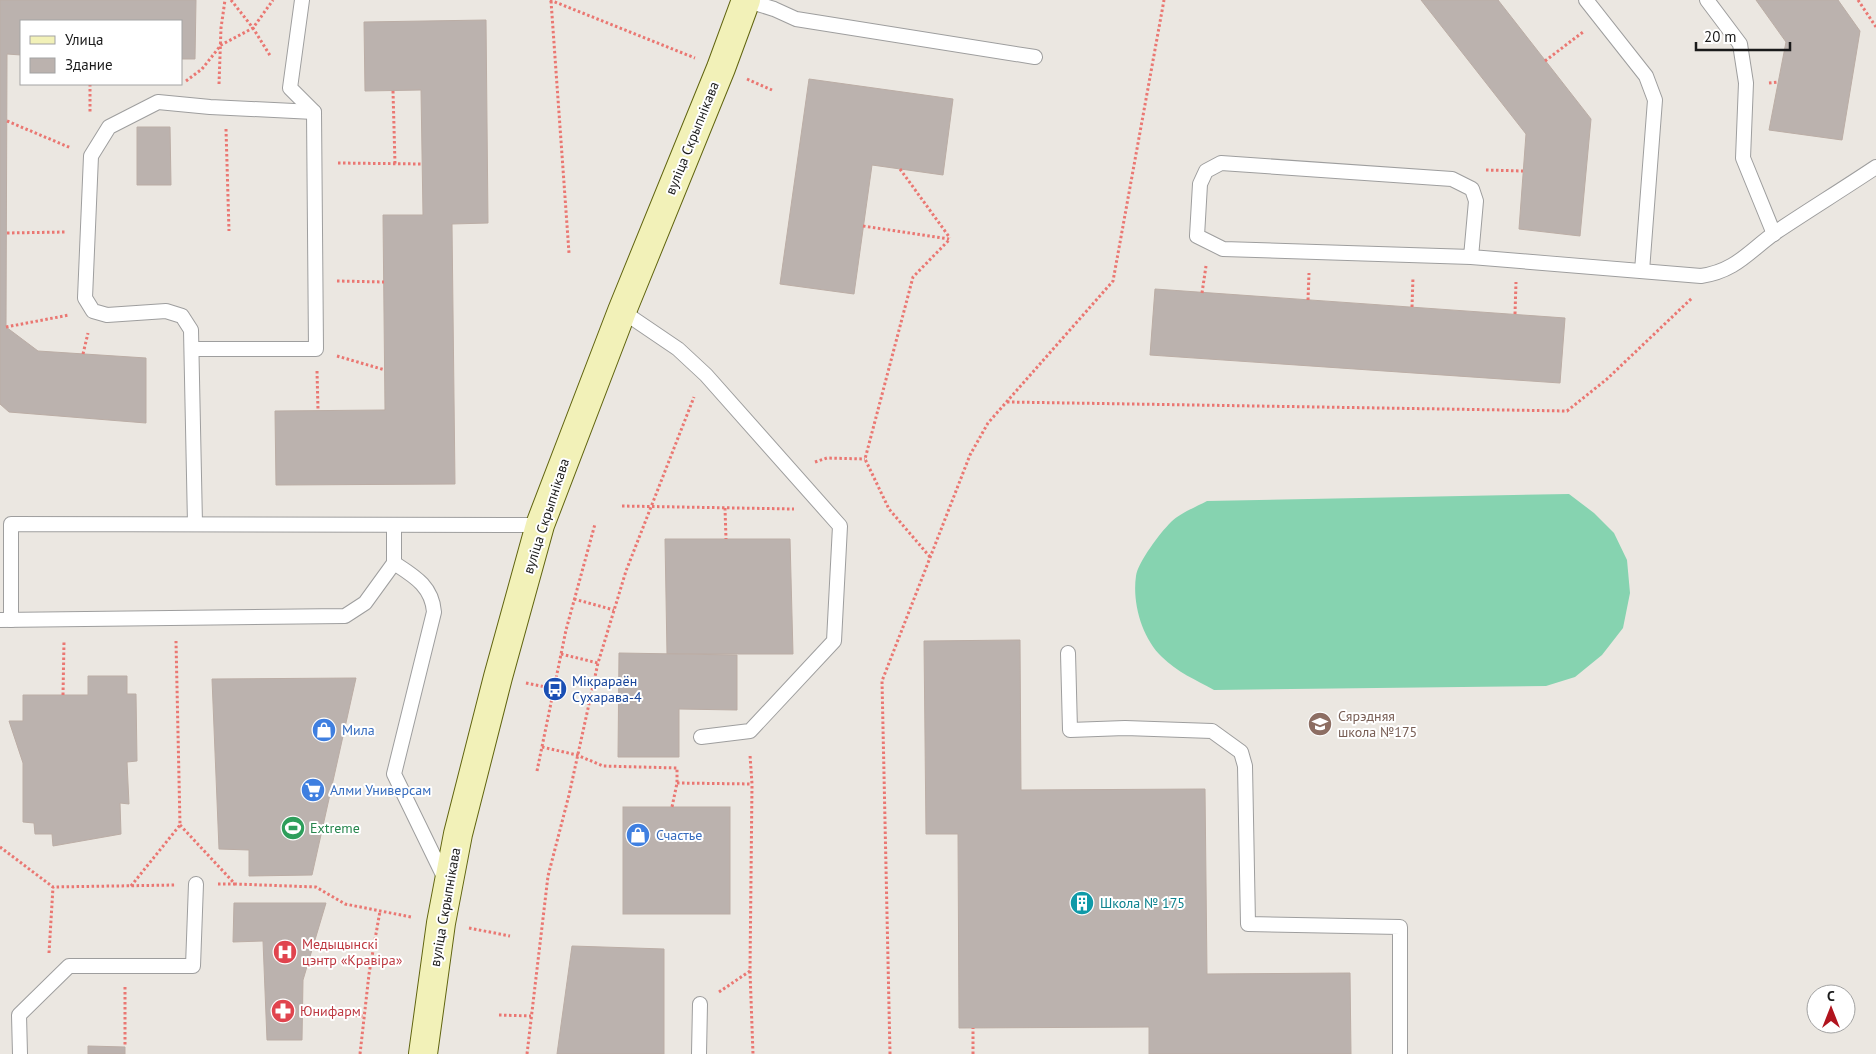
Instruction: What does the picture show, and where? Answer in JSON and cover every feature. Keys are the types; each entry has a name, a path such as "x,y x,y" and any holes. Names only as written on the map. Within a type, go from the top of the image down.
{"main road":[{"name":"вуліца Скрыпнікава","path":"423,1054 448,885 458,834 498,677 540,525 622,311 721,68 746,0"}],"lane":[{"path":"192,349 316,349 314,112 290,88 302,0"},
{"path":"746,0 774,9 796,20 1035,57"},
{"path":"1586,0 1646,76 1655,100 1642,272"},
{"path":"1707,0 1740,44 1746,83 1744,158 1774,234"},
{"path":"195,524 191,330 182,316 166,311 107,315 93,311 85,298 91,156 109,126 158,102 225,108 314,112"},
{"path":"1471,257 1476,201 1472,189 1452,179 1221,163 1206,171 1200,184 1197,236 1223,249 1471,257 1701,276 1719,273 1736,264 1774,234 1876,167"},
{"path":"622,311 678,349 706,375 840,526 834,641 750,731 701,737"},
{"path":"394,525 394,563 365,603 345,616 6,620 11,524 540,525"},
{"path":"394,563 418,578 433,599 434,612 394,774 448,885"},
{"path":"1068,653 1070,730 1125,728 1212,731 1241,752 1245,766 1248,924 1400,927 1400,1054"},
{"path":"20,1054 19,1015 68,966 193,966 196,884"},
{"path":"699,1054 700,1004"}],"path":[{"path":"225,0 219,89 225,108 229,231"},
{"path":"231,0 253,28 290,88"},
{"path":"182,84 202,69 221,45 253,28 273,0"},
{"path":"569,253 550,0 772,90"},
{"path":"890,1054 882,681 970,455 988,423 1112,281 1164,0"},
{"path":"1858,0 1876,27"},
{"path":"1545,60 1601,18"},
{"path":"158,102 181,85"},
{"path":"393,91 395,164"},
{"path":"7,121 91,156"},
{"path":"314,163 422,164"},
{"path":"900,169 950,239"},
{"path":"1472,189 1485,170 1523,171"},
{"path":"863,226 950,239"},
{"path":"6,233 88,232"},
{"path":"930,557 889,509 866,459 913,277 950,239"},
{"path":"1412,307 1413,255"},
{"path":"1515,314 1518,260"},
{"path":"1006,402 1567,411 1607,379 1719,273"},
{"path":"315,281 384,282"},
{"path":"6,326 93,311"},
{"path":"318,410 316,349 385,370"},
{"path":"527,1054 548,876 598,663 614,610 697,389"},
{"path":"790,469 826,458 866,459"},
{"path":"622,506 826,509"},
{"path":"725,508 726,539"},
{"path":"537,771 561,654 595,524"},
{"path":"574,599 614,610"},
{"path":"131,886 180,825 176,618"},
{"path":"63,695 64,619"},
{"path":"561,654 598,663"},
{"path":"542,747 577,755 603,766 677,768 677,783 672,807"},
{"path":"750,754 752,784 750,971 753,1054"},
{"path":"677,783 752,784"},
{"path":"180,825 235,884"},
{"path":"0,847 53,887 235,884 316,887 345,904"},
{"path":"49,957 53,887"},
{"path":"360,1054 363,1016 380,911"},
{"path":"125,966 125,1047"},
{"path":"700,1004 750,971"},
{"path":"325,1014 363,1016"},
{"path":"499,1015 531,1016"},
{"path":"973,1054 974,1028"}],"green space":[{"path":"1569,494 1594,513 1614,533 1627,560 1630,593 1623,628 1602,655 1575,677 1546,686 1214,690 1180,671 1162,657 1149,640 1140,620 1135,586 1136,576 1141,563 1171,522 1183,513 1207,501"}],"building":[{"path":"0,0 196,0 195,59 182,59 182,20 20,20 20,55 7,54 6,327 38,351 146,358 146,423 9,412 0,404"},
{"path":"1421,0 1498,0 1591,119 1580,236 1519,229 1526,134"},
{"path":"1756,0 1838,0 1860,31 1842,140 1769,130 1786,42"},
{"path":"486,20 488,223 452,224 455,484 276,485 275,411 385,410 383,215 423,215 421,90 365,91 364,22"},
{"path":"809,79 953,99 943,175 872,165 854,294 780,284"},
{"path":"137,127 170,127 171,185 137,185"},
{"path":"1155,289 1565,318 1560,383 1150,355"},
{"path":"665,539 790,539 793,654 667,654"},
{"name":"Школа № 175","path":"1020,640 1021,790 1205,789 1207,974 1350,973 1351,1054 1149,1054 1149,1027 959,1028 958,834 926,834 924,641"},
{"path":"619,653 737,655 737,710 679,709 679,757 618,757"},
{"path":"88,676 127,676 127,694 136,694 137,761 127,762 129,804 120,803 121,834 53,846 52,834 35,834 34,823 23,822 23,763 9,721 23,721 23,695 88,695"},
{"path":"356,678 312,875 249,876 249,850 219,849 212,679"},
{"path":"623,807 730,807 730,914 623,914"},
{"path":"234,903 326,903 303,980 302,1040 267,1040 263,941 233,942"},
{"path":"572,946 664,949 664,1054 557,1054"},
{"path":"88,1046 125,1047 125,1054 88,1054"}],"place":[{"name":"Мікрараён Сухарава-4","path":"555,689"},
{"name":"Сярэдняя школа №175","path":"1320,724"},
{"name":"Мила","path":"324,730"},
{"name":"Алми Универсам","path":"313,790"},
{"name":"Extreme","path":"293,828"},
{"name":"Счастье","path":"638,835"},
{"name":"Школа № 175","path":"1082,903"},
{"name":"Медыцынскі цэнтр «Кравіра»","path":"285,952"},
{"name":"Юнифарм","path":"283,1011"}]}
